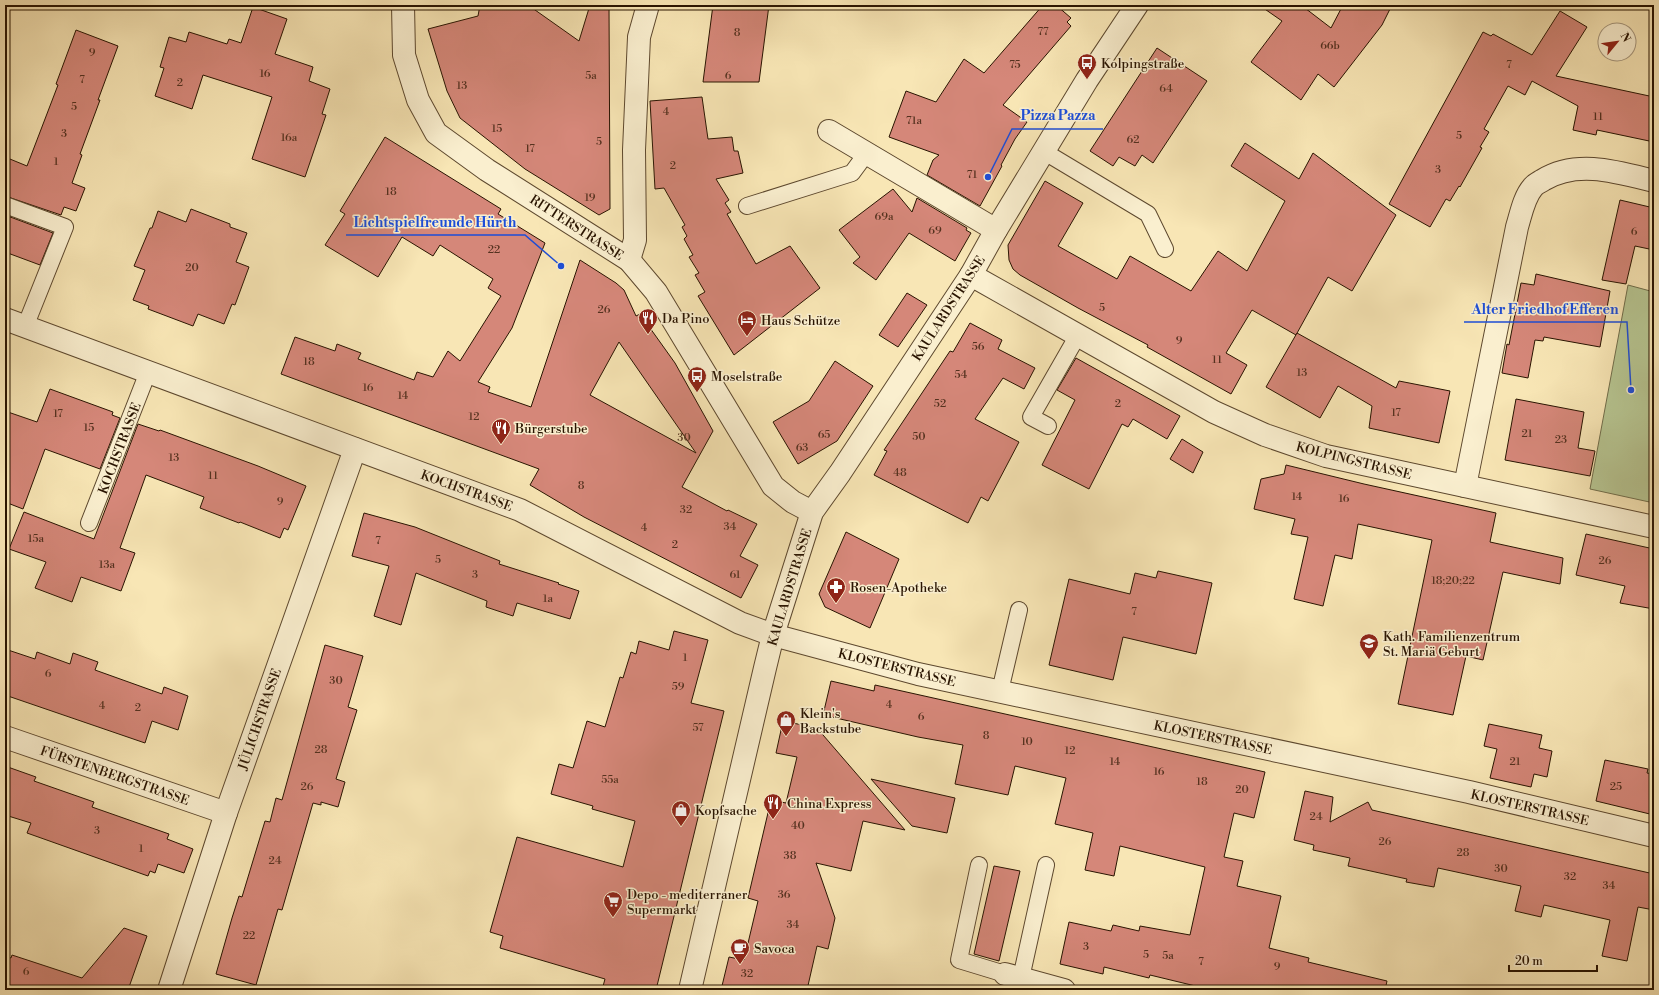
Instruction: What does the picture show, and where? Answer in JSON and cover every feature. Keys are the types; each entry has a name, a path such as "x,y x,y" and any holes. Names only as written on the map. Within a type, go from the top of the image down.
{"street":[{"name":"RITTERSTRASSE","path":"403,5 404,55 418,100 436,133 487,170 629,260 656,292 773,486 793,502 812,512"},
{"path":"629,260 635,240 634,150 639,37 648,5"},
{"name":"KAULARDSTRASSE","path":"690,990 773,635 812,512 840,473 971,275 996,230 1087,80 1137,5"},
{"path":"829,132 996,230"},
{"path":"1464,486 1517,227 1524,204 1533,186 1555,173 1577,168 1612,171 1654,181"},
{"name":"KOLPINGSTRASSE","path":"971,275 1214,412 1265,436 1326,456 1654,527"},
{"name":"KOCHSTRASSE","path":"5,319 520,510 740,623 773,635"},
{"name":"JÜLICHSTRASSE","path":"169,990 226,813 355,449"},
{"name":"KLOSTERSTRASSE","path":"773,635 918,674 1468,792 1654,836"},
{"name":"FÜRSTENBERGSTRASSE","path":"5,737 226,813"},
{"path":"1013,976 1064,990"}],"lane":[{"path":"1044,151 1148,214 1165,249"},
{"path":"746,206 852,173 866,154"},
{"path":"5,205 64,228 26,327"},
{"path":"1048,426 1031,417 1078,335"},
{"name":"KOCHSTRASSE","path":"89,523 148,372"},
{"path":"1000,691 1019,610"},
{"path":"979,866 959,960 1013,976 1046,865"}],"green space":[{"path":"1628,285 1654,292 1654,503 1590,489"}],"building":[{"path":"480,5 528,5 579,41 590,5 609,5 610,209 599,215 525,169 460,118 447,91 428,29 478,16"},
{"path":"713,5 769,5 759,82 703,82"},
{"path":"1043,5 1056,5 1071,18 1067,22 1071,26 1003,105 1027,122 1015,139 980,206 927,175 933,160 939,155 889,137 906,91 936,102 964,59 984,73"},
{"path":"1259,5 1301,5 1331,28 1343,5 1392,5 1382,25 1334,87 1318,74 1301,100 1251,62 1282,21"},
{"path":"253,7 287,19 275,54 313,67 309,81 330,89 322,114 326,115 305,177 252,159 272,97 203,75 192,109 155,96 164,68 160,67 169,37 186,42 189,32 227,44 229,39 241,43"},
{"path":"1560,11 1587,27 1556,76 1654,97 1654,142 1597,130 1596,135 1573,130 1578,106 1532,81 1525,95 1508,86 1484,129 1489,132 1480,147 1482,148 1460,187 1459,186 1450,201 1446,199 1430,227 1389,204 1483,32 1491,36 1493,34 1532,55"},
{"path":"76,30 118,46 98,100 100,100 80,154 82,155 72,183 85,188 76,211 64,207 61,215 5,196 5,157 27,166 58,85 56,84"},
{"path":"1157,48 1207,81 1153,163 1142,155 1135,166 1119,157 1113,166 1090,151"},
{"path":"702,97 708,139 732,137 734,151 738,151 743,173 716,179 729,200 725,203 731,212 727,214 756,264 790,246 820,288 734,355 698,296 705,292 695,275 699,273 689,257 693,255 684,239 687,236 682,227 685,225 664,188 655,189 650,101"},
{"path":"385,137 501,209 498,214 545,243 512,328 478,382 490,387 488,392 531,407 580,260 616,283 624,290 636,316 640,314 675,363 713,431 682,487 727,511 728,510 757,524 740,556 758,565 741,598 584,517 530,485 539,469 281,374 295,337 335,351 337,344 361,353 358,359 414,380 417,372 433,377 448,351 460,361 501,296 488,288 493,279 440,245 433,256 402,237 378,277 325,245 345,214 340,211","holes":["619,342 696,453 590,395"]},
{"path":"1245,143 1299,179 1313,153 1396,215 1352,291 1328,277 1296,335 1252,310 1226,353 1247,365 1231,394 1147,347 1148,345 1020,275 1013,269 1009,260 1008,245 1045,181 1083,203 1058,246 1117,279 1130,256 1191,291 1218,251 1247,271 1285,201 1231,166"},
{"path":"893,189 912,212 917,198 967,228 966,230 971,233 955,261 909,233 876,280 853,263 860,257 839,230"},
{"path":"1620,200 1654,208 1654,250 1635,246 1626,284 1602,280"},
{"path":"191,209 230,224 230,227 247,233 236,262 249,267 235,305 232,304 224,324 198,314 193,326 148,309 149,306 133,300 145,270 134,266 150,228 152,228 158,211 186,222"},
{"path":"5,215 53,233 40,265 5,252"},
{"path":"1536,274 1610,291 1600,347 1544,337 1543,341 1535,340 1528,378 1502,373 1521,283 1534,285"},
{"path":"907,293 927,305 898,347 879,335"},
{"path":"970,323 1002,340 998,349 1035,368 1024,389 1003,378 975,419 1019,442 988,501 981,497 968,523 874,475 887,451 884,450 950,351 953,352"},
{"path":"1297,333 1396,388 1399,381 1450,391 1439,443 1369,428 1372,406 1338,386 1320,418 1266,387"},
{"path":"1076,358 1180,416 1167,439 1133,419 1128,427 1122,424 1089,489 1042,465 1075,400 1057,390"},
{"path":"835,361 873,386 837,441 798,464 773,422 809,401"},
{"path":"50,389 113,412 112,415 120,418 100,469 45,449 23,509 5,502 5,411 37,422"},
{"path":"1516,399 1584,412 1578,448 1595,451 1590,476 1505,460"},
{"path":"138,424 159,431 160,430 258,466 306,486 288,530 284,528 280,538 200,508 204,497 146,475 120,548 135,553 121,591 81,577 72,602 35,588 46,562 9,549 24,512 94,539"},
{"path":"1182,439 1203,452 1193,473 1170,459"},
{"path":"1286,465 1496,513 1490,542 1563,558 1560,584 1503,572 1483,660 1466,656 1453,715 1398,704 1432,540 1358,524 1352,559 1335,555 1323,606 1294,599 1308,537 1291,534 1295,519 1254,509 1261,479 1284,474"},
{"path":"364,513 415,527 500,561 499,564 579,591 570,619 517,603 513,616 486,607 487,601 416,573 401,625 374,616 389,566 352,556"},
{"path":"846,532 899,559 870,628 825,607 819,594"},
{"path":"1586,534 1654,549 1654,609 1620,603 1625,586 1576,575"},
{"path":"1158,571 1212,583 1196,654 1123,637 1113,680 1049,665 1069,579 1130,594 1135,573 1156,578"},
{"path":"674,631 708,640 691,703 724,711 656,990 602,990 605,979 500,948 503,936 490,932 517,837 623,867 635,821 592,809 593,806 551,794 559,764 573,768 587,721 605,727 620,677 623,678 631,652 636,654 639,641 669,650"},
{"path":"325,645 363,656 348,707 357,710 336,779 345,782 338,807 321,802 321,805 313,803 282,910 278,909 256,985 216,974 239,896 242,897 265,821 270,822 276,798 282,800"},
{"path":"5,649 35,659 37,652 70,664 73,653 98,662 95,670 162,694 164,687 188,696 178,730 152,721 145,743 5,695"},
{"path":"831,681 874,691 875,685 1265,772 1254,818 1234,813 1224,857 1243,861 1237,886 1281,896 1269,948 1309,958 1308,962 1387,981 1385,990 1212,990 1150,975 1149,978 1104,967 1103,974 1060,964 1069,922 1111,931 1113,925 1139,931 1140,926 1190,935 1205,867 1120,846 1114,876 1085,870 1093,833 1055,824 1066,778 1015,766 1008,795 955,784 963,745 918,737 823,715"},
{"path":"783,721 817,728 905,830 863,821 851,871 816,863 835,918 828,949 817,946 807,990 721,990 729,957 744,960 758,901 748,898 771,800 786,803 797,757 776,753"},
{"path":"1489,724 1542,735 1539,748 1552,751 1547,777 1534,774 1531,787 1490,778 1497,749 1484,746"},
{"path":"1605,760 1648,769 1647,773 1654,774 1654,815 1596,801"},
{"path":"5,766 36,777 34,781 94,802 92,807 169,834 167,839 193,849 184,873 158,864 155,873 150,871 148,876 27,833 31,823 5,815"},
{"path":"871,779 955,798 947,833 912,826"},
{"path":"1305,791 1333,797 1330,822 1368,802 1372,810 1654,874 1654,910 1638,907 1627,961 1602,956 1610,920 1544,905 1541,917 1515,911 1521,886 1438,868 1434,887 1406,882 1407,879 1348,866 1350,858 1313,850 1314,845 1294,840"},
{"path":"994,866 1020,871 999,961 974,954"},
{"path":"124,928 147,936 128,990 5,990 5,956 11,958 12,955 82,978"}],"place":[{"name":"Kolpingstraße","path":"1087,80"},
{"name":"Pizza Pazza","path":"988,177"},
{"name":"Lichtspielfreunde Hürth","path":"561,266"},
{"name":"Da Pino","path":"648,335"},
{"name":"Haus Schütze","path":"747,337"},
{"name":"Alter Friedhof Efferen","path":"1631,390"},
{"name":"Moselstraße","path":"697,393"},
{"name":"Bürgerstube","path":"501,445"},
{"name":"Rosen-Apotheke","path":"836,604"},
{"name":"Kath. Familienzentrum St. Mariä Geburt","path":"1369,660"},
{"name":"Klein's Backstube","path":"786,737"},
{"name":"China Express","path":"773,820"},
{"name":"Kopfsache","path":"681,827"},
{"name":"Depo - mediterraner Supermarkt","path":"613,918"},
{"name":"Savoca","path":"740,965"}]}
